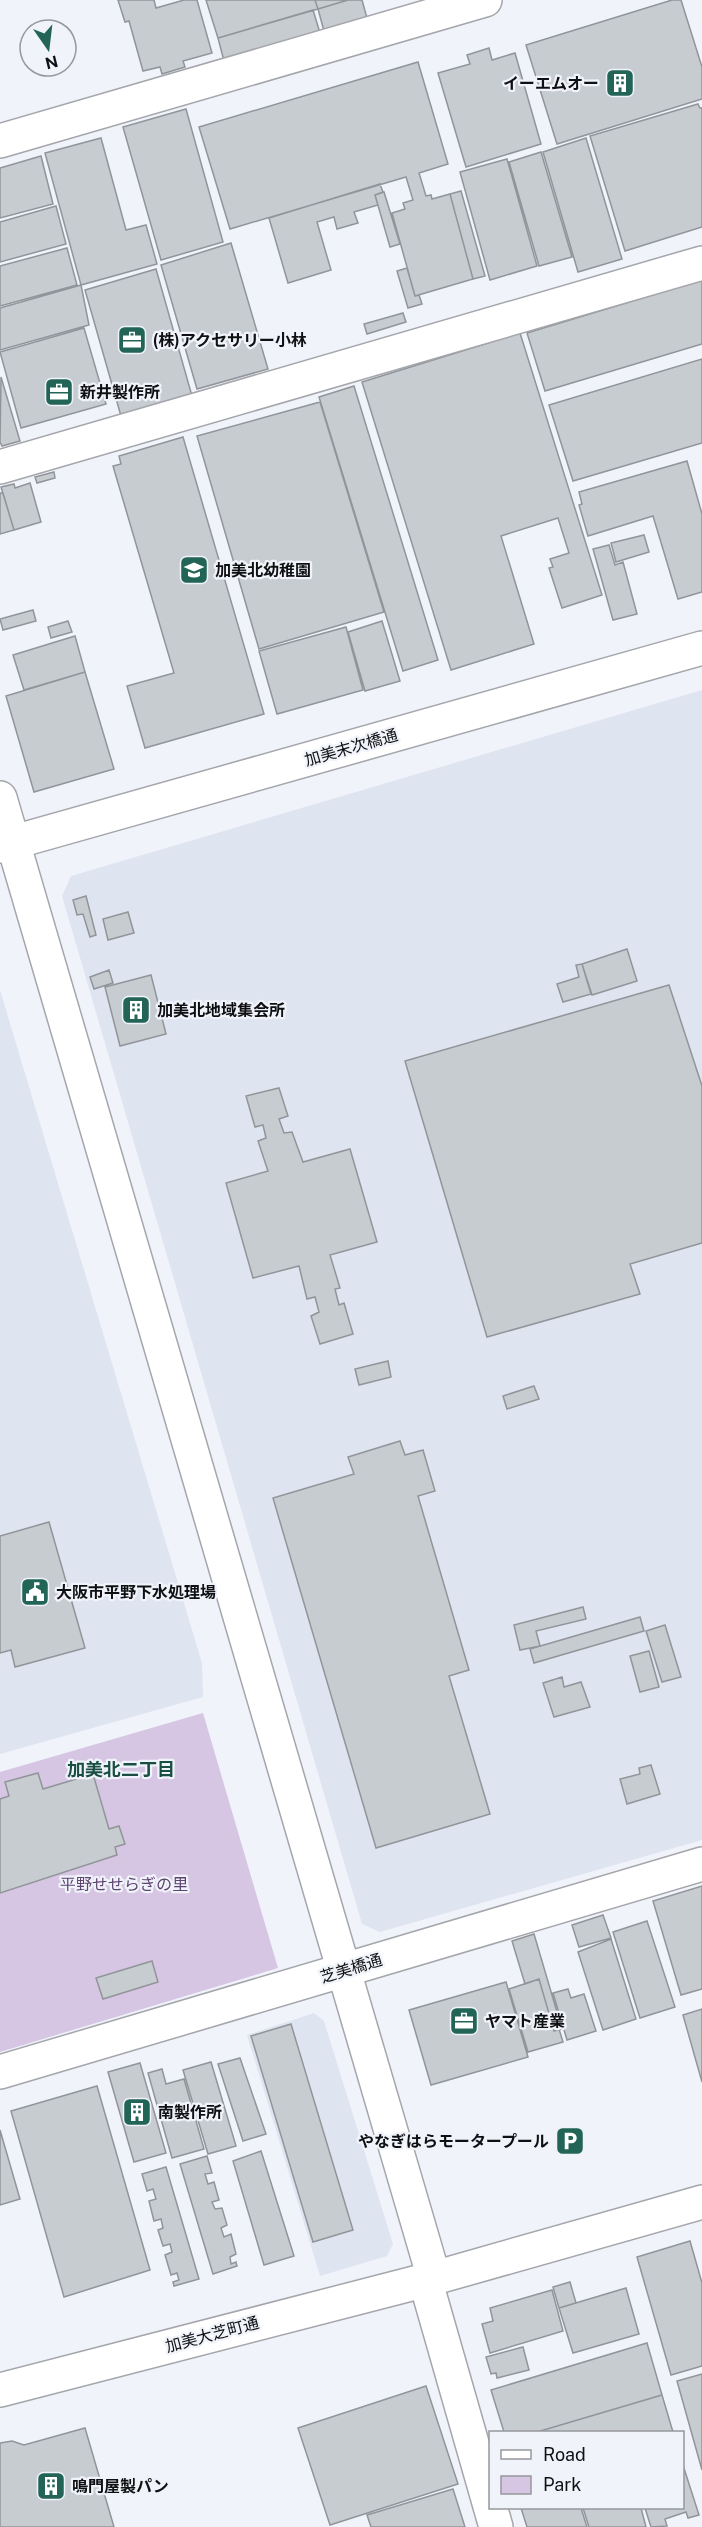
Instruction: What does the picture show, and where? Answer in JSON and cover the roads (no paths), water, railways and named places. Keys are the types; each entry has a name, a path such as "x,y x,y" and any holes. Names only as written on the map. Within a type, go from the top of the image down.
{"street":[{"path":"0,141 485,0"},
{"path":"0,468 702,263"},
{"name":"加美末次橋通","path":"7,844 702,648"},
{"path":"0,798 7,844 343,1971 430,2279 489,2501"},
{"name":"芝美橋通","path":"0,2072 702,1864"},
{"name":"加美大芝町通","path":"0,2390 430,2279 702,2202"},
{"path":"491,2509 496,2527"}],"place":[{"name":"イーエムオー","path":"620,83"},
{"name":"(株)アクセサリー小林","path":"132,340"},
{"name":"新井製作所","path":"59,392"},
{"name":"加美北幼稚園","path":"194,570"},
{"name":"加美北地域集会所","path":"136,1010"},
{"name":"大阪市平野下水処理場","path":"35,1592"},
{"name":"ヤマト産業","path":"464,2021"},
{"name":"南製作所","path":"137,2112"},
{"name":"やなぎはらモータープール","path":"570,2141"},
{"name":"鳴門屋製パン","path":"51,2486"}],"district":[{"name":"加美北二丁目","path":"121,1770"}],"park label":[{"name":"平野せせらぎの里","path":"124,1884"}]}
